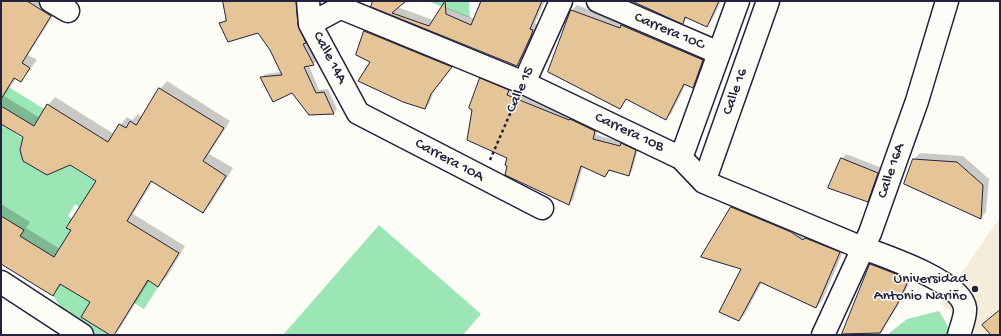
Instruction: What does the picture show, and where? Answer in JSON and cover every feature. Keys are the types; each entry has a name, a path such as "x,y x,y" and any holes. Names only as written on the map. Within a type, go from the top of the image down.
{"street":[{"name":"Calle 14A","path":"308,1 310,24 358,113"},
{"name":"Calle 15","path":"524,83 561,1"},
{"name":"Carrera 10C","path":"598,1 719,53"},
{"name":"Calle 16","path":"681,158 738,1"},
{"name":"Calle 16","path":"704,182 768,1"},
{"name":"Calle 16A","path":"823,335 865,248 917,101 947,1"},
{"name":"Carrera 10B","path":"310,24 338,9 344,9 524,83 681,158 704,182 865,248 876,251 941,281 955,291 965,309 959,335"},
{"name":"Carrera 10A","path":"358,113 542,208"},
{"path":"1,282 82,335"}],"path":[{"name":"Calle 15","path":"482,178 524,83"}],"shaded area":[{"name":"Universidad Antonio Nariño","path":"1000,217 1000,335 953,335 962,319 940,304"}],"green space":[{"path":"428,1 469,1 470,18"},
{"path":"4,84 44,109 34,126 1,106 1,89"},
{"path":"1,124 22,138 20,150 23,161 47,175 59,170 64,162 100,184 79,207 75,204 68,216 72,219 66,227 71,230 54,257 20,236 23,230 1,216"},
{"path":"379,225 481,314 463,335 283,335"},
{"path":"92,245 158,287 144,309 78,268"},
{"path":"60,284 90,302 81,317 110,335 94,335 70,320 53,296"},
{"path":"939,311 953,335 887,335 907,319"}],"building":[{"path":"1,1 27,1 51,16 22,63 30,68 21,82 14,78 1,99"},
{"path":"223,1 296,1 298,25 306,43 303,44 314,65 304,67 316,93 324,92 334,114 309,115 292,93 273,102 260,77 282,75 270,50 258,33 228,42 219,23 226,21"},
{"path":"373,1 406,1 392,13 429,26 445,1 446,14 471,25 481,1 542,1 530,29 533,30 531,36 517,66 371,7"},
{"path":"632,1 719,1 707,27 685,17 683,24"},
{"path":"571,10 620,28 621,25 703,60 693,88 684,84 666,120 626,99 620,109 548,72"},
{"path":"364,31 452,67 431,94 425,109 403,102 358,81 370,62 356,55"},
{"path":"480,78 509,90 507,95 569,120 570,119 595,131 593,139 620,146 621,143 636,150 629,176 609,170 605,177 581,166 569,205 505,175 507,158 467,140 472,110 469,108"},
{"path":"159,88 224,128 203,161 226,176 203,213 151,181 127,221 179,253 158,287 148,280 114,335 110,335 81,317 90,302 60,284 53,296 1,264 1,216 24,230 20,236 54,257 71,230 66,228 96,181 70,165 47,175 23,161 20,150 23,137 1,124 1,106 34,126 47,104 108,142 119,124 126,128 130,121 136,125"},
{"path":"841,158 878,173 868,202 828,188"},
{"path":"913,159 957,162 983,185 981,219 904,184"},
{"path":"731,207 791,232 803,240 805,238 840,252 816,308 760,282 739,321 719,312 741,269 701,257"},
{"path":"870,264 909,279 898,303 880,333 842,334"},
{"path":"1000,310 1000,335 991,335 982,325"}],"place":[{"name":"Universidad Antonio Nariño","path":"975,289"}]}
